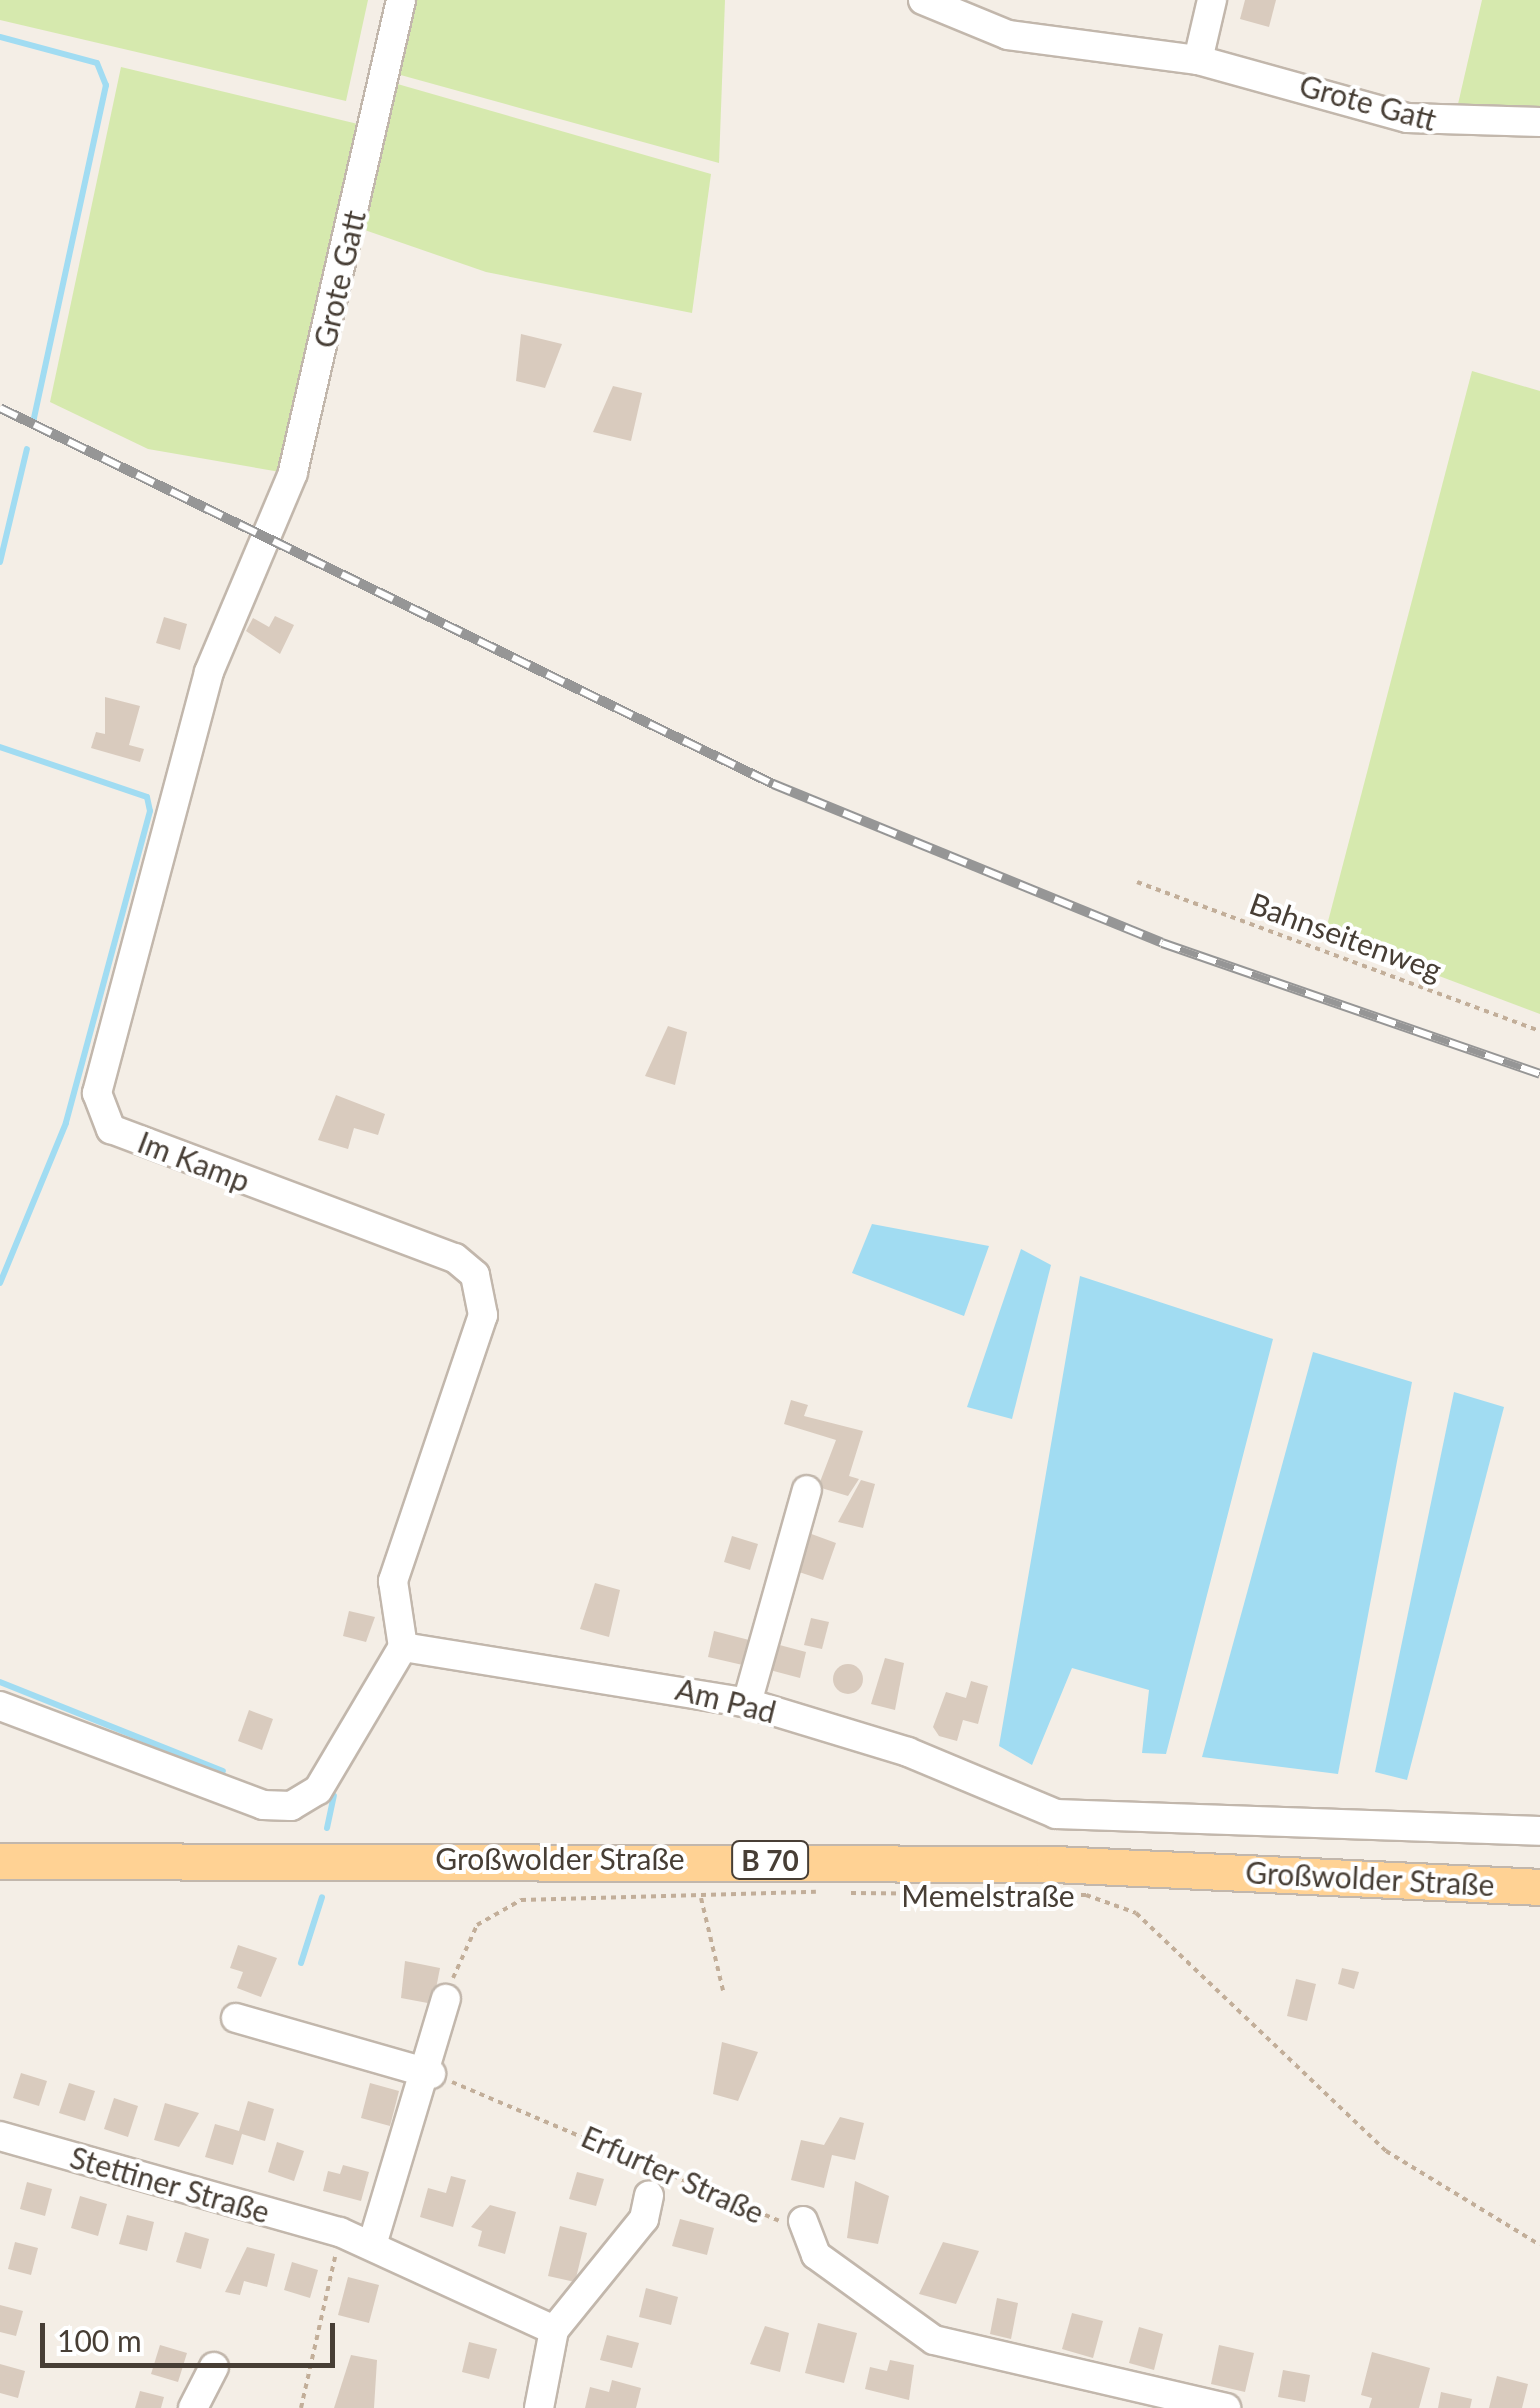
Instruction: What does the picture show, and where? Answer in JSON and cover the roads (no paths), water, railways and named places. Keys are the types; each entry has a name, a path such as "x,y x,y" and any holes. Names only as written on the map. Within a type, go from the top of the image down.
{"main road":[{"name":"Großwolder Straße","path":"0,1861 1054,1864 1540,1887"}],"street":[{"name":"Grote Gatt","path":"261,553 310,408 401,0"},
{"name":"Grote Gatt","path":"922,0 1020,37 1198,60 1407,118 1540,122"},
{"path":"1198,60 1212,0"},
{"name":"Im Kamp","path":"261,553 208,672 98,1109 111,1129 455,1258 475,1275 483,1315 393,1581 403,1647"},
{"path":"747,1703 808,1490"},
{"path":"0,1706 263,1805 291,1806 318,1790 403,1647"},
{"name":"Am Pad","path":"403,1647 747,1703 908,1752 1056,1814 1540,1831"},
{"path":"372,2245 430,2074 446,2000"},
{"path":"236,2018 430,2074"},
{"name":"Stettiner Straße","path":"0,2137 340,2232 554,2330"},
{"path":"539,2408 554,2330 644,2219 649,2196"},
{"name":"Erfurter Straße","path":"803,2221 816,2255 934,2340 1226,2408"},
{"path":"192,2408 214,2366"}],"water":[{"path":"872,1224 989,1246 964,1316 852,1273"},
{"path":"1021,1249 1051,1265 1012,1419 967,1407"},
{"path":"1080,1276 1273,1339 1166,1754 1142,1753 1149,1690 1072,1668 1032,1765 999,1746"},
{"path":"1313,1352 1412,1382 1338,1774 1202,1757"},
{"path":"1454,1392 1504,1407 1407,1780 1375,1772"}],"waterway":[{"path":"0,37 97,63 106,85 33,423"},
{"path":"0,562 27,449"},
{"path":"0,747 147,797 150,811 66,1123 0,1283"},
{"path":"0,1682 223,1771"},
{"path":"327,1828 334,1796"},
{"path":"301,1963 322,1897"}],"railway":[{"path":"0,408 773,784 1162,943 1540,1074"}]}
